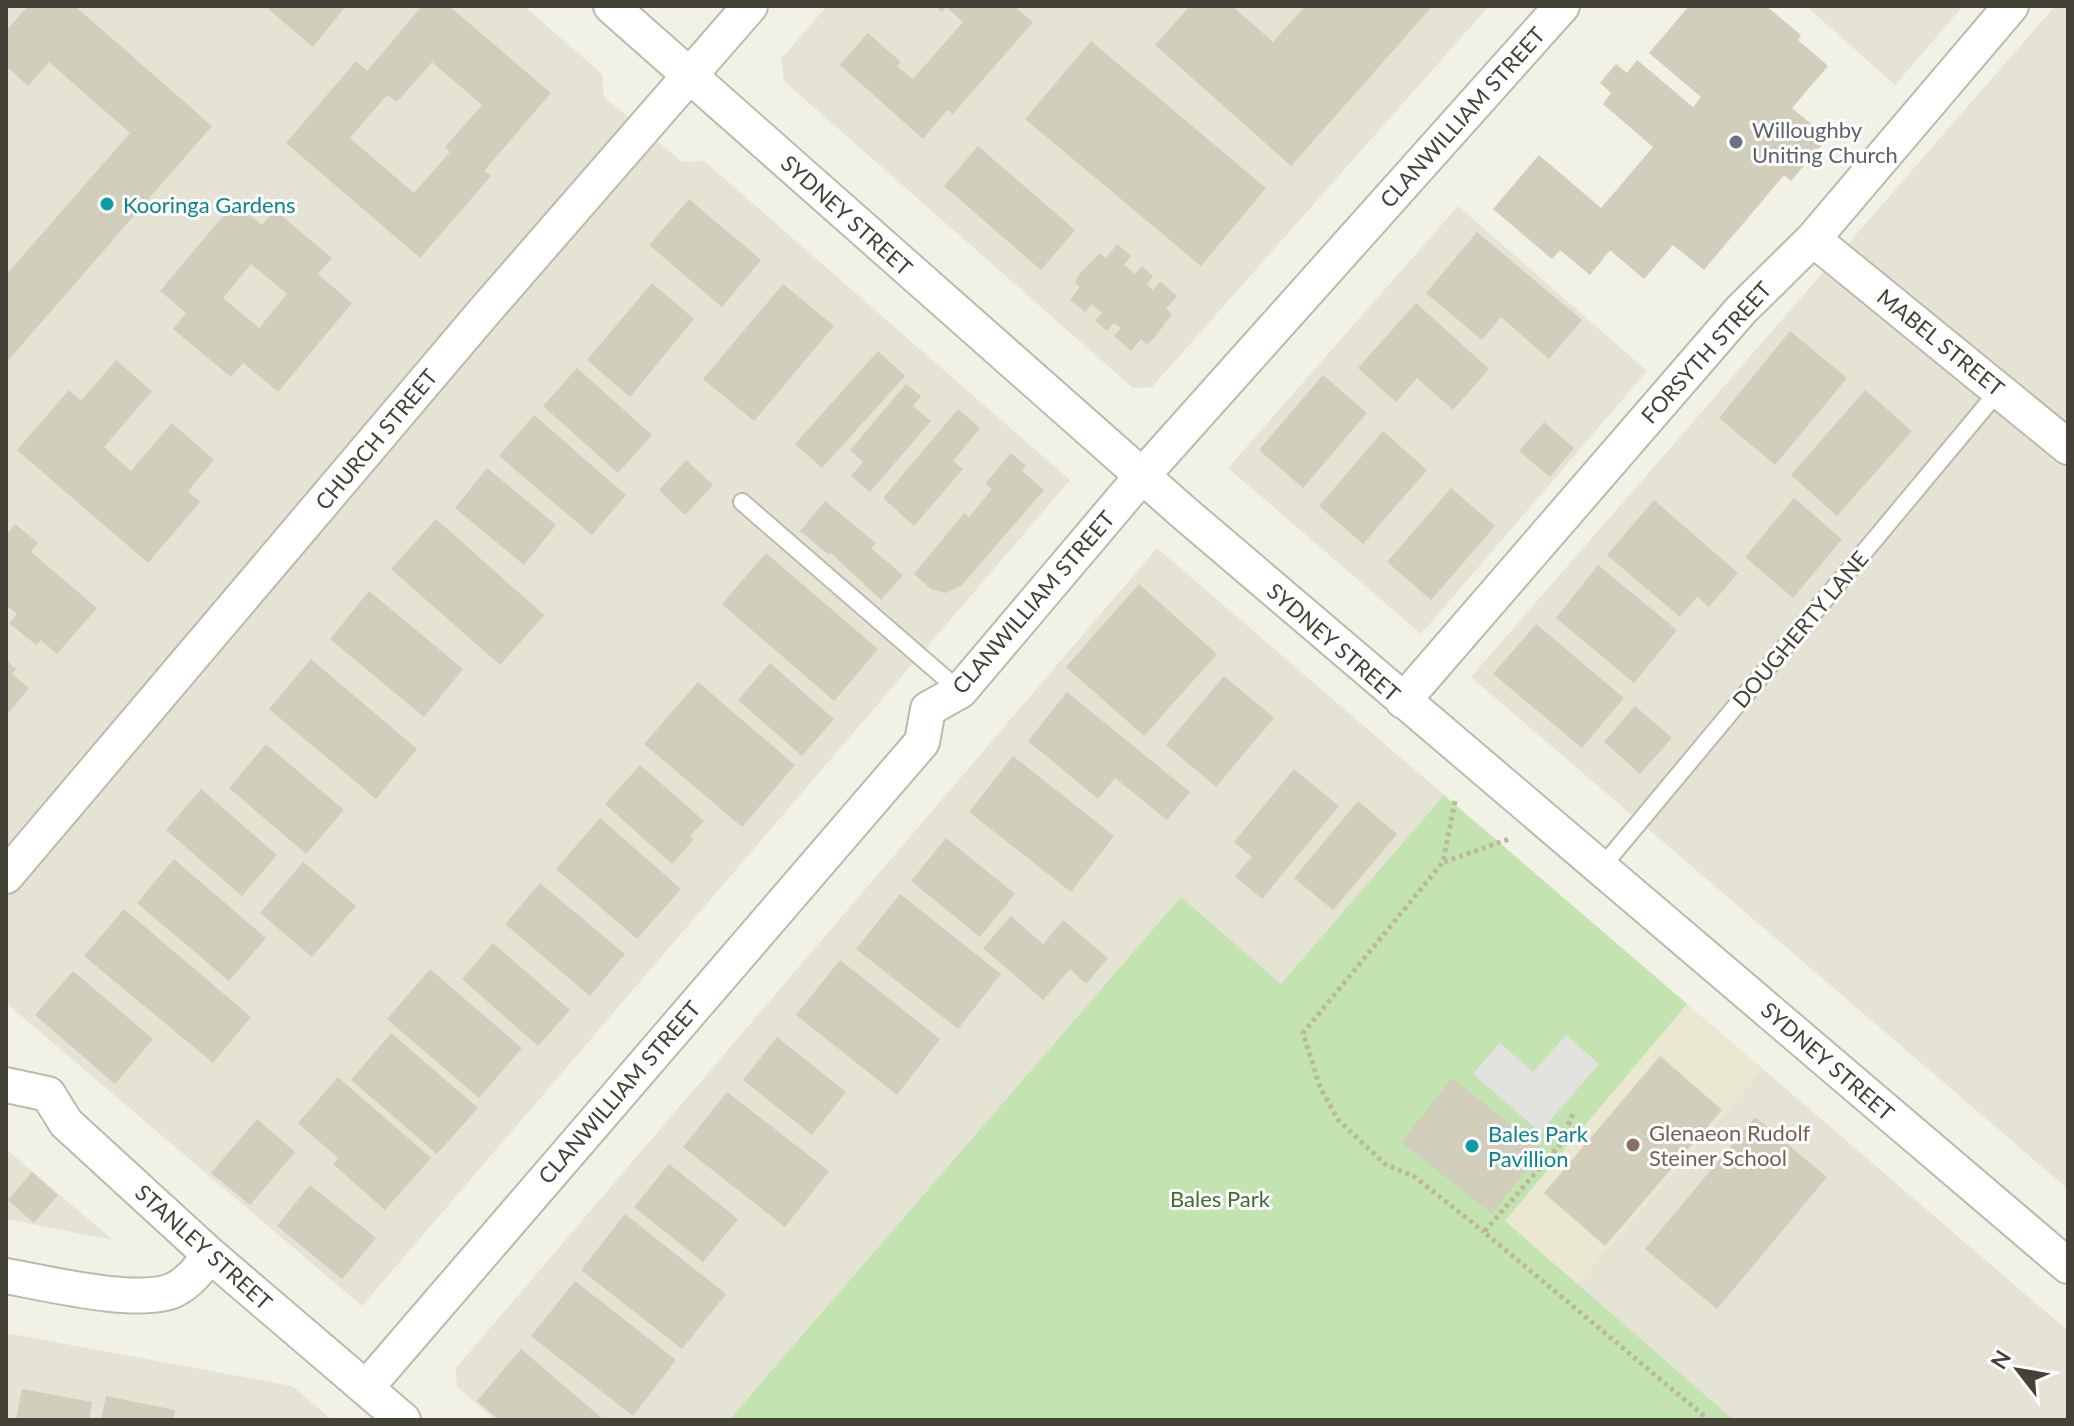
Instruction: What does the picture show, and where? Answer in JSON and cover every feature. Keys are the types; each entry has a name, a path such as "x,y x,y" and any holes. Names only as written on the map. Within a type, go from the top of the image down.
{"street":[{"name":"SYDNEY STREET","path":"611,6 1142,476 2068,1266"},
{"name":"CHURCH STREET","path":"6,876 750,6"},
{"name":"CLANWILLIAM STREET","path":"366,1388 922,742 928,709 960,691 1142,476 1562,6"},
{"name":"FORSYTH STREET","path":"1403,701 1741,310 1813,239 2011,6"},
{"name":"MABEL STREET","path":"1813,239 2068,447"},
{"name":"STANLEY STREET","path":"6,1085 48,1094 66,1123 210,1255 403,1420"},
{"path":"6,1276 121,1295 172,1291 191,1278 210,1255"}],"lane":[{"name":"DOUGHERTY LANE","path":"1601,868 2000,389"},
{"path":"742,502 960,691"}],"path":[{"path":"1455,801 1443,862 1303,1033 1320,1087 1338,1120 1385,1164 1415,1177 1709,1420"},
{"path":"1443,862 1509,839"},
{"path":"1484,1232 1559,1146 1573,1114"}],"shaded area":[{"path":"6,6 524,6 602,74 604,97 682,162 704,161 1070,480 362,1306 6,1003"},
{"path":"827,6 1489,6 1152,387 1133,388 784,81 781,59"},
{"path":"1806,6 1963,6 1895,85"},
{"path":"2055,6 2068,6 2068,1189 1471,677"},
{"path":"1458,206 1647,371 1421,634 1228,468"},
{"path":"1157,548 1444,795 1281,985 1181,898 729,1420 495,1420 457,1387 456,1368"},
{"name":"Glenaeon Rudolf Steiner School","path":"1687,1004 1763,1069 1577,1284 1505,1221"},
{"path":"1566,1035 1599,1064 1540,1132 1473,1074 1500,1043 1533,1072"},
{"path":"1763,1069 2068,1331 2068,1420 1734,1420 1577,1284"},
{"path":"6,1149 113,1240 6,1219"},
{"path":"6,1333 292,1386 332,1420 6,1420"}],"green space":[{"name":"Bales Park","path":"1444,795 1687,1004 1505,1221 1734,1420 729,1420 1181,897 1281,984"}],"building":[{"name":"Kooringa Gardens","path":"28,6 75,6 212,126 6,363 6,275 130,133 49,62 28,86 6,66 6,31"},
{"path":"271,6 346,6 313,47 268,9"},
{"path":"422,6 449,6 551,93 484,171 491,176 420,258 286,143 356,61 367,71","holes":["432,62 482,105 445,147 450,152 414,193 350,138 387,95 397,102"]},
{"path":"936,6 1014,6 1033,22 953,114 947,110 923,139 840,65 868,33 901,62 897,66 913,79 963,22 946,7 942,12"},
{"path":"1190,6 1232,6 1273,42 1305,6 1426,6 1430,9 1291,166 1155,45"},
{"name":"Willoughby Uniting Church","path":"1689,6 1766,6 1801,35 1798,40 1828,66 1792,108 1828,138 1791,181 1784,175 1704,270 1673,245 1644,279 1610,250 1590,275 1560,250 1552,259 1493,209 1539,155 1601,208 1653,147 1603,104 1611,93 1600,83 1616,64 1627,73 1637,60 1693,107 1701,97 1649,53"},
{"path":"1091,41 1266,188 1201,266 1025,119"},
{"path":"978,146 1075,230 1041,270 944,186"},
{"path":"689,199 761,260 722,307 649,245"},
{"path":"234,203 262,225 275,210 332,258 318,274 352,303 278,392 243,363 231,377 173,329 186,313 160,291","holes":["251,264 287,294 259,328 223,298"]},
{"path":"1477,232 1582,320 1549,359 1501,317 1482,340 1426,293"},
{"path":"1117,244 1131,256 1124,265 1135,274 1142,266 1153,276 1147,284 1153,290 1160,281 1177,296 1166,309 1172,314 1155,337 1147,344 1141,339 1131,351 1114,336 1121,328 1114,323 1107,331 1095,321 1102,313 1092,304 1085,312 1070,300 1080,287 1075,283 1080,273 1100,253 1106,258"},
{"path":"652,283 694,319 630,397 587,360"},
{"path":"783,284 834,326 754,421 703,379"},
{"path":"1416,303 1489,369 1453,410 1417,378 1396,402 1358,368"},
{"path":"1790,331 1847,378 1775,465 1719,418"},
{"path":"878,351 905,376 822,468 795,444"},
{"path":"116,360 152,391 104,447 131,471 172,423 214,460 188,491 200,502 148,563 17,450 69,390 81,401"},
{"path":"577,368 652,435 618,473 543,406"},
{"path":"1323,375 1367,413 1303,488 1259,450"},
{"path":"906,384 921,396 913,406 931,421 870,492 851,476 863,462 850,450"},
{"path":"1865,390 1912,431 1837,516 1791,475"},
{"path":"958,409 980,428 953,461 963,469 914,526 883,498"},
{"path":"534,415 626,495 592,535 499,456"},
{"path":"1544,422 1574,448 1550,477 1519,451"},
{"path":"1383,431 1427,470 1363,544 1319,506"},
{"path":"1011,453 1026,466 1022,471 1044,490 962,585 946,593 931,589 914,574 964,513 969,517 992,489 985,484"},
{"path":"686,460 713,485 685,515 659,490"},
{"path":"487,468 556,525 524,565 455,508"},
{"path":"1451,488 1495,526 1431,600 1387,562"},
{"path":"1794,498 1842,539 1793,598 1745,557"},
{"path":"1654,500 1738,573 1709,607 1697,597 1680,617 1607,555"},
{"path":"825,501 876,543 871,548 903,575 881,600 831,553 829,555 800,531"},
{"path":"436,519 544,615 500,665 391,569"},
{"path":"15,524 38,543 31,552 97,608 57,654 41,640 36,645 9,623 17,614 6,605 6,535"},
{"path":"766,553 878,649 834,701 722,604"},
{"path":"1598,565 1677,630 1634,683 1556,618"},
{"path":"1139,584 1217,654 1144,736 1066,667"},
{"path":"369,591 463,669 424,717 330,639"},
{"path":"1536,624 1624,698 1582,748 1493,674"},
{"path":"311,659 417,749 376,799 269,709"},
{"path":"6,660 16,669 12,674 29,688 6,716"},
{"path":"770,663 834,719 802,756 738,700"},
{"path":"1224,676 1274,718 1216,787 1166,745"},
{"path":"698,682 795,765 742,827 644,744"},
{"path":"1067,692 1190,792 1167,820 1115,778 1098,799 1028,741"},
{"path":"1635,706 1672,738 1640,774 1604,742"},
{"path":"266,744 344,810 306,854 229,788"},
{"path":"1013,756 1114,836 1071,892 969,812"},
{"path":"640,765 704,821 690,836 694,839 672,864 605,804"},
{"path":"1294,769 1339,806 1262,899 1235,876 1252,857 1234,842"},
{"path":"201,789 277,855 242,896 166,830"},
{"path":"1358,801 1397,834 1333,910 1294,878"},
{"path":"600,818 681,889 637,939 556,869"},
{"path":"946,838 1015,894 980,937 911,881"},
{"path":"174,859 266,938 229,981 137,903"},
{"path":"303,862 356,906 312,957 260,913"},
{"path":"540,883 625,954 590,996 505,924"},
{"path":"900,894 1001,974 958,1029 856,949"},
{"path":"124,909 251,1017 213,1063 84,956"},
{"path":"1011,916 1043,944 1063,920 1108,958 1086,984 1070,969 1043,1000 983,948"},
{"path":"493,943 570,1010 538,1046 462,979"},
{"path":"840,960 940,1039 897,1095 796,1015"},
{"path":"430,969 522,1048 479,1098 387,1019"},
{"path":"73,971 153,1039 115,1084 35,1015"},
{"path":"391,1033 478,1108 437,1154 351,1080"},
{"path":"777,1037 846,1092 812,1135 743,1080"},
{"path":"1660,1056 1722,1110 1605,1246 1544,1193"},
{"path":"338,1077 431,1158 385,1210 333,1164 338,1158 298,1123"},
{"name":"Bales Park Pavillion","path":"1452,1078 1542,1149 1492,1214 1401,1142"},
{"path":"727,1092 829,1171 785,1227 683,1147"},
{"path":"1755,1117 1827,1177 1717,1309 1645,1249"},
{"path":"257,1119 295,1152 250,1205 211,1173"},
{"path":"669,1164 738,1219 703,1262 634,1207"},
{"path":"32,1172 58,1195 34,1223 8,1200"},
{"path":"310,1185 376,1238 342,1279 277,1226"},
{"path":"625,1214 726,1294 682,1349 581,1270"},
{"path":"575,1281 676,1360 633,1416 531,1336"},
{"path":"521,1349 604,1420 499,1420 477,1401"},
{"path":"22,1389 92,1402 89,1420 16,1420"},
{"path":"106,1396 175,1410 173,1420 101,1420"}],"place":[{"name":"Willoughby Uniting Church","path":"1736,142"},
{"name":"Kooringa Gardens","path":"107,204"},
{"name":"Glenaeon Rudolf Steiner School","path":"1633,1145"},
{"name":"Bales Park Pavillion","path":"1472,1146"}]}
